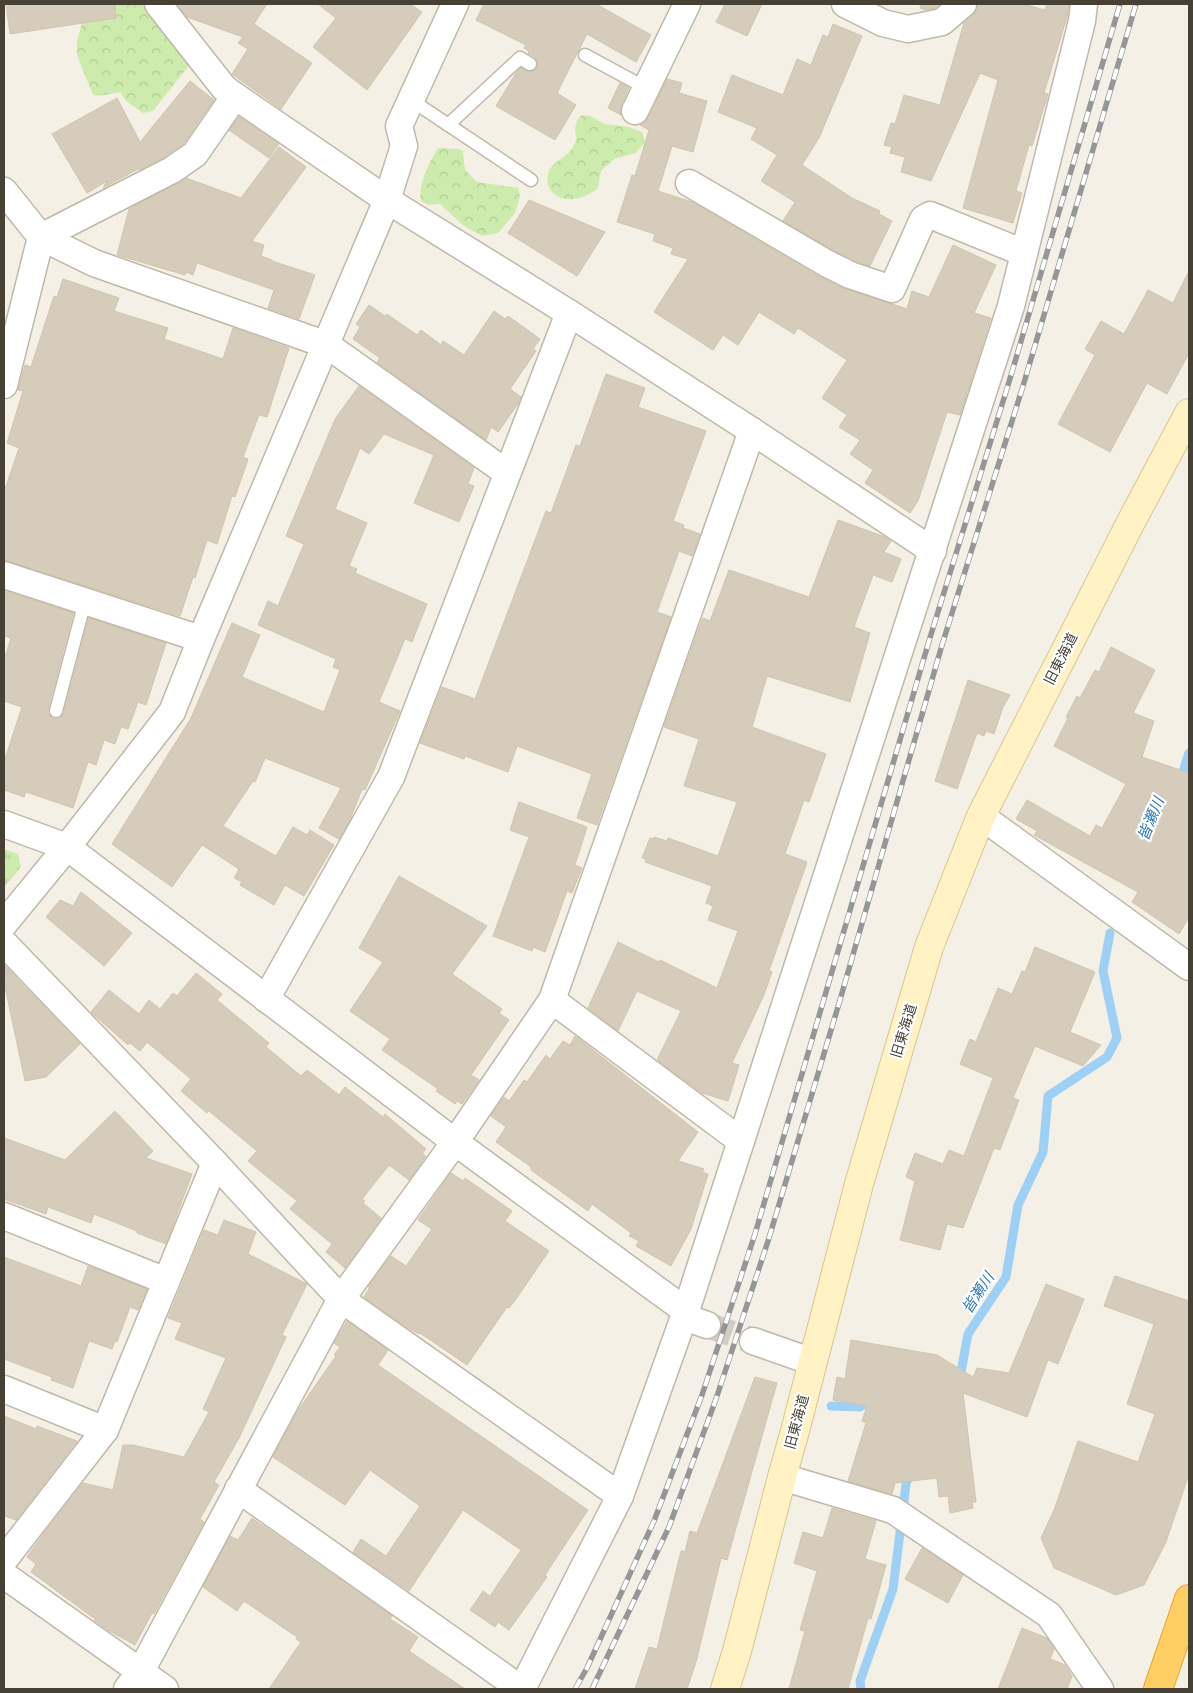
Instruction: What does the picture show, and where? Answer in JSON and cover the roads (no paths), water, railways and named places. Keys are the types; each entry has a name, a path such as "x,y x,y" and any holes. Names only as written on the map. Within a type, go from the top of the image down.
{"highway":[{"path":"1158,1689 1189,1599"}],"street":[{"path":"158,4 224,88 235,96 387,200 569,313 933,551"},
{"path":"4,924 67,847 172,712 201,639 387,200 404,146 399,126 455,4"},
{"path":"640,99 687,4"},
{"path":"845,4 883,23 908,29 942,22 963,4"},
{"path":"238,1489 522,1689 620,1496 692,1318 741,1141 1011,306 1082,21 1084,4"},
{"path":"4,385 41,237 172,170 195,154 235,96"},
{"path":"689,183 850,275 892,289 923,219 930,214 1024,254"},
{"path":"4,191 41,237 94,263 326,345 508,473"},
{"path":"266,999 391,776 569,313"},
{"name":"旧東海道","path":"725,1689 737,1651 859,1184 930,947 981,816 1189,413"},
{"path":"134,1680 340,1299 455,1142 552,1000 752,431"},
{"path":"4,575 201,639"},
{"path":"981,816 1189,967"},
{"path":"4,824 67,847 455,1142 692,1318"},
{"path":"4,943 215,1163 340,1299 620,1496"},
{"path":"552,1000 741,1141"},
{"path":"4,1560 105,1430 215,1163"},
{"path":"4,1216 166,1281"},
{"path":"753,1341 813,1362"},
{"path":"4,1389 105,1430"},
{"path":"782,1477 901,1516 1049,1615 1100,1689"},
{"path":"4,1575 134,1680 165,1689"}],"lane":[{"path":"585,55 640,99"},
{"path":"448,125 520,58 530,64"},
{"path":"411,100 531,180"},
{"path":"56,711 85,601"}],"waterway":[{"name":"皆瀬川","path":"1180,781 1189,753"},
{"name":"皆瀬川","path":"956,1379 961,1372 968,1334 1006,1277 1018,1205 1043,1152 1048,1096 1107,1057 1117,1038 1103,971 1110,933"},
{"path":"831,1406 860,1407 873,1399"},
{"name":"皆瀬川","path":"861,1689 860,1681 893,1589 906,1484 911,1471"}],"tunnel":[{"path":"707,1325 753,1341"}],"railway":[{"path":"575,1689 587,1668 654,1521 702,1395 755,1234 929,641 1009,382 1120,4"},
{"path":"592,1689 669,1527 716,1399 769,1238 840,1000 942,645 1023,386 1136,4"}]}
